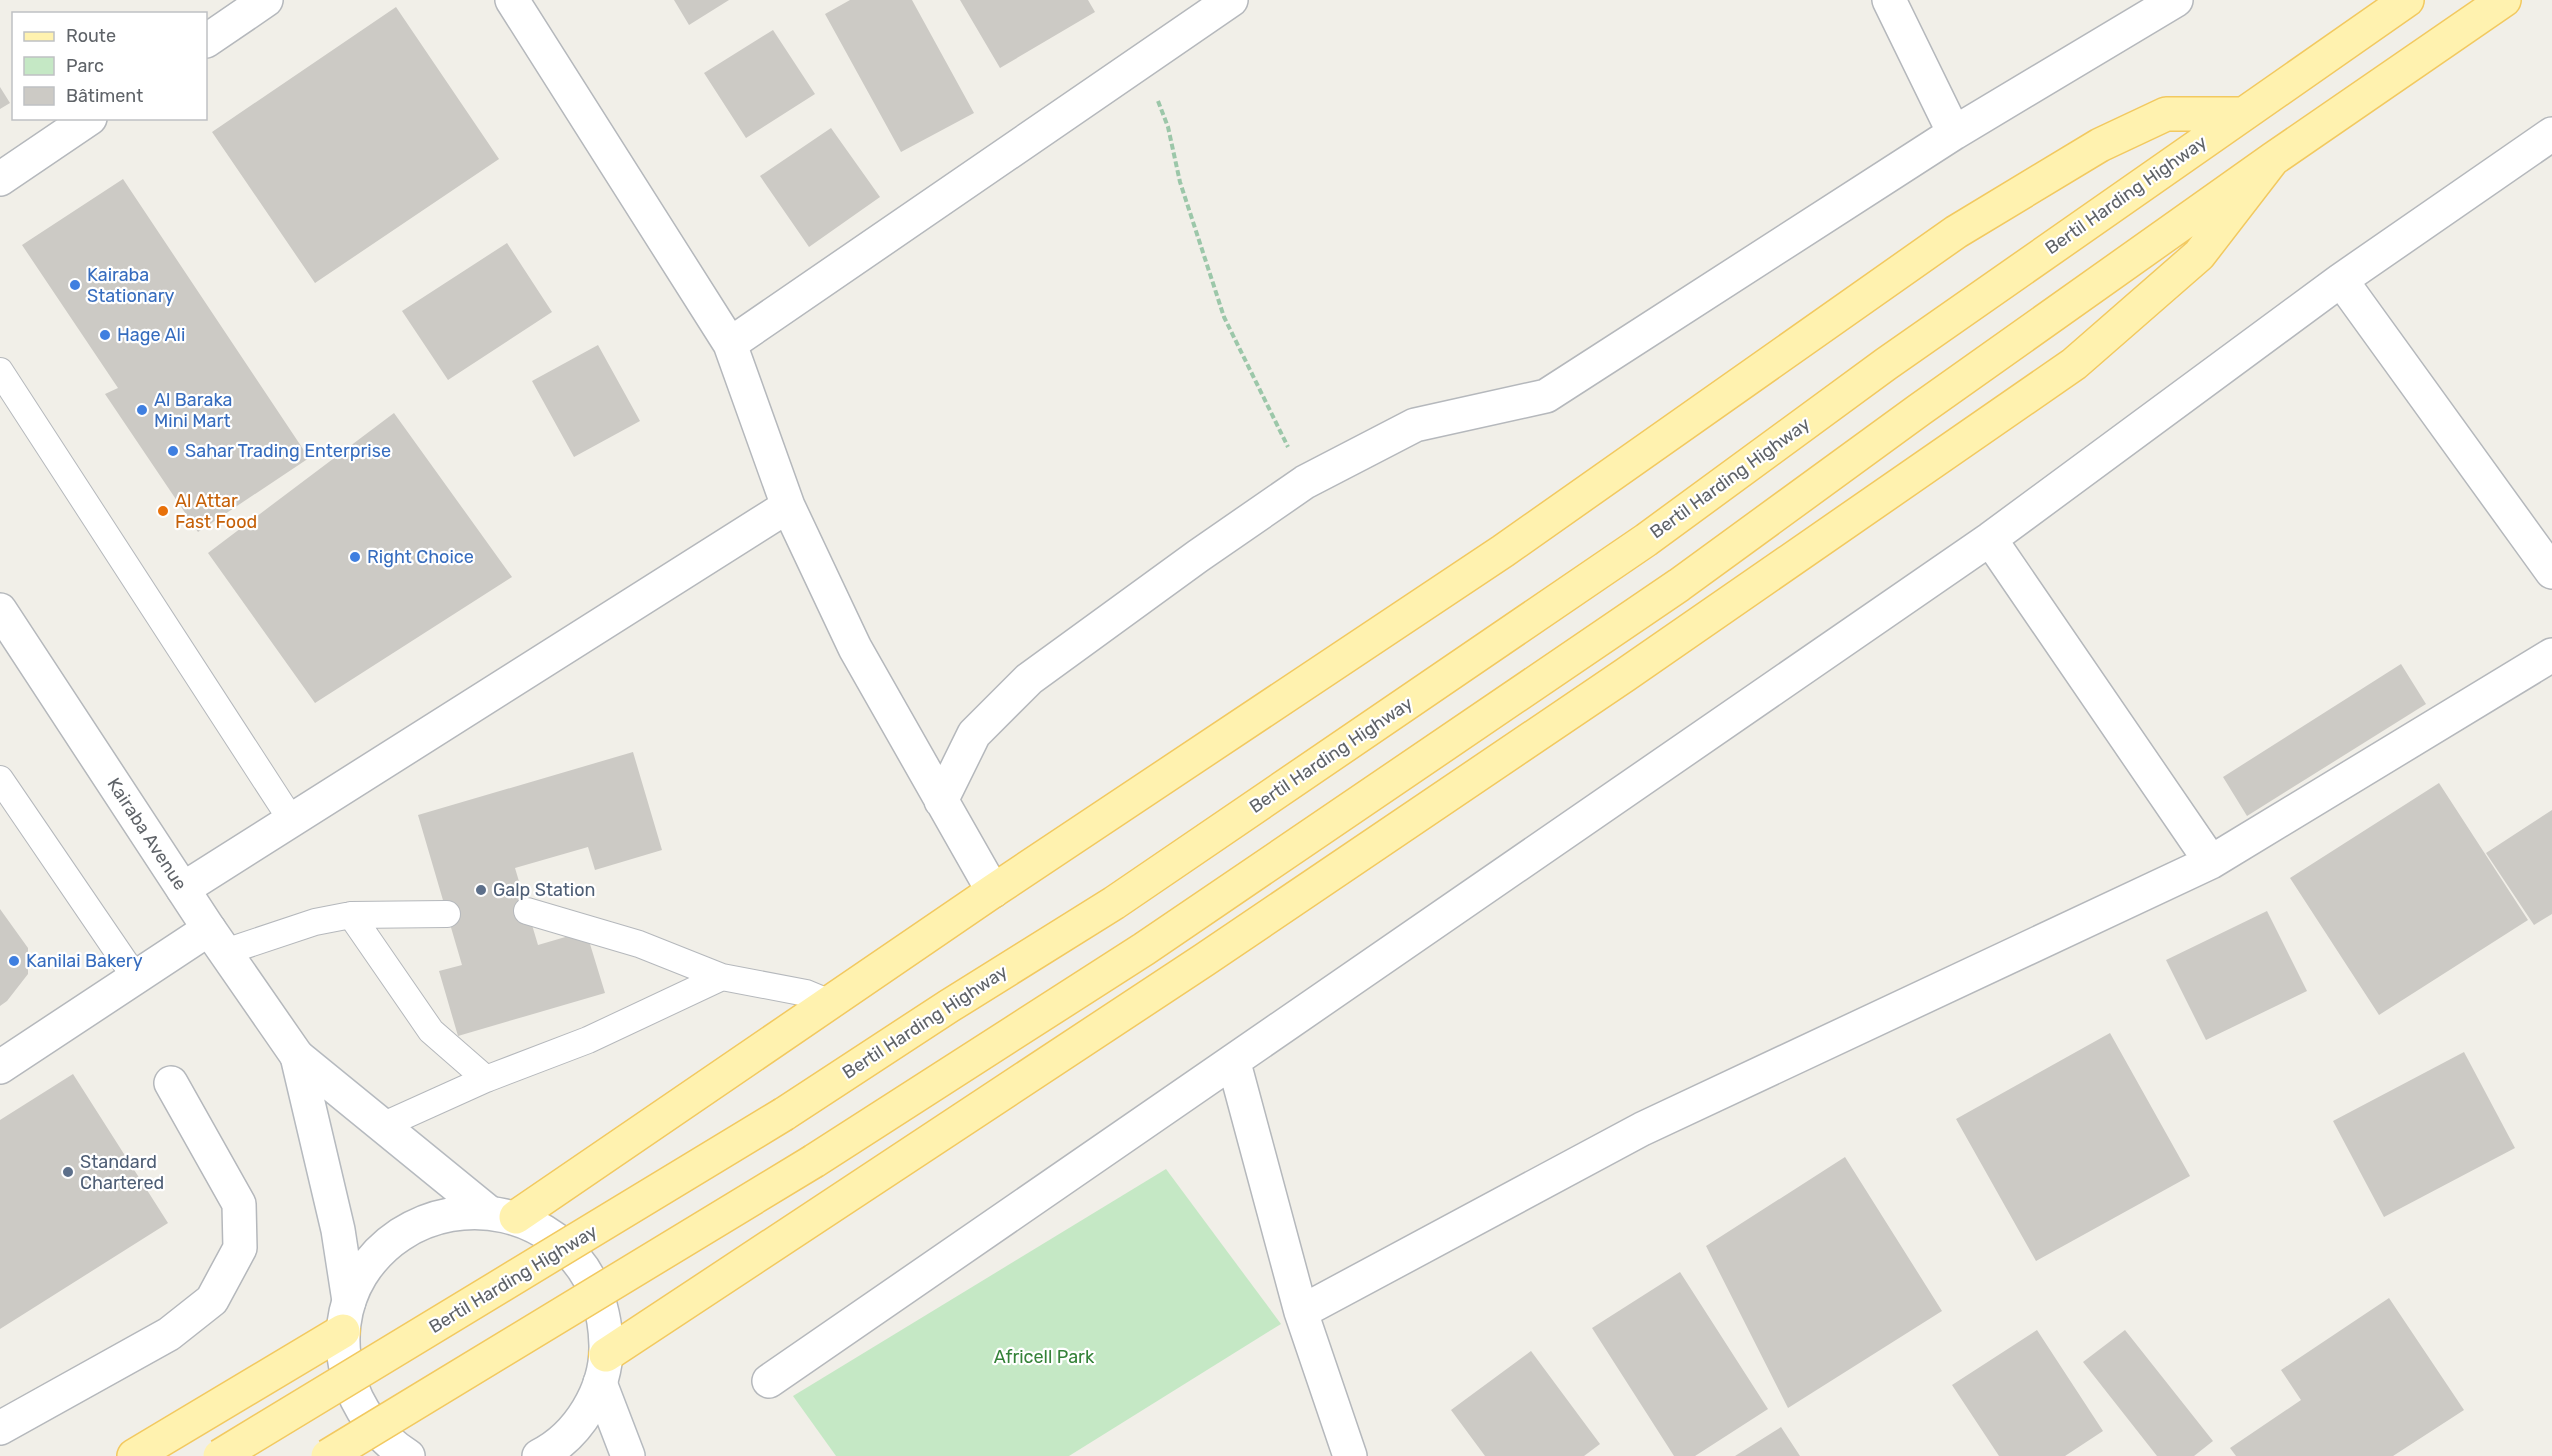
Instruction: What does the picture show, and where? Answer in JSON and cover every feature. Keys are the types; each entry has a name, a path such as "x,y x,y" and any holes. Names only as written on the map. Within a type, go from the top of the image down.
{"main road":[{"name":"Bertil Harding Highway","path":"220,1456 784,1114 1114,903 1646,540 1886,364 2407,0"},
{"path":"328,1456 814,1161 1144,950 1679,585 1918,410 2272,159 2505,0"},
{"path":"502,1214 830,1003 993,891 1503,551 1956,232 2100,145 2166,114 2241,114"},
{"path":"603,1369 1615,682 2074,364 2199,255 2272,159"},
{"path":"134,1456 346,1316"}],"street":[{"path":"207,40 266,0"},
{"path":"512,0 730,344 788,506 855,648 993,891"},
{"path":"730,344 1231,0"},
{"path":"1889,0 1954,133"},
{"path":"940,801 974,734 1029,679 1197,556 1305,482 1415,425 1545,396 1954,133 2176,0"},
{"path":"0,179 87,120"},
{"path":"769,1381 1234,1063 1990,539 2341,280 2552,134"},
{"path":"2341,280 2552,572"},
{"path":"183,889 788,506"},
{"path":"1990,539 2211,862"},
{"name":"Kairaba Avenue","path":"0,610 183,889 297,1056"},
{"path":"1301,1312 1642,1129 2211,862 2552,655"},
{"path":"0,1067 135,977 217,940"},
{"path":"297,1056 502,1214 543,1230 585,1270 599,1296 605,1325 603,1369 588,1410 570,1434 539,1456"},
{"path":"297,1056 338,1230 346,1316 344,1360 351,1388 360,1406 383,1437 408,1456"},
{"path":"1234,1063 1301,1312 1350,1456"},
{"path":"0,1428 169,1334 212,1300 240,1248 239,1204 171,1083"},
{"path":"346,1316 361,1275 373,1259 402,1233 429,1219 458,1212 502,1214"},
{"path":"603,1369 628,1456"}],"lane":[{"path":"0,371 292,821"},
{"path":"0,778 135,977"},
{"path":"527,911 639,944 722,977 806,993 830,1003"},
{"path":"217,940 351,915 447,914"},
{"path":"351,915 431,1031 486,1079"},
{"path":"384,1125 486,1079 588,1040 722,977"}],"path":[{"path":"1168,127 1180,182 1224,316 1305,482"}],"green space":[{"name":"Africell Park","path":"1166,1169 1281,1324 1069,1456 836,1456 793,1396"}],"building":[{"path":"674,0 729,0 689,25"},
{"path":"850,0 912,0 974,113 901,152 825,14"},
{"path":"960,0 1088,0 1095,12 1000,68"},
{"path":"396,7 499,159 315,283 212,132"},
{"path":"773,30 815,94 746,138 704,73"},
{"path":"0,87 10,103 0,109"},
{"path":"831,128 880,197 809,247 760,176"},
{"path":"123,179 309,458 198,532 105,394 118,388 22,245"},
{"path":"507,243 552,312 448,380 402,311"},
{"path":"598,345 640,421 574,457 532,381"},
{"name":"Right Choice","path":"394,413 512,577 315,703 208,553"},
{"path":"2401,664 2426,704 2247,816 2223,777"},
{"name":"Galp Station","path":"633,752 662,850 595,870 588,847 515,868 538,945 586,931 605,993 458,1036 439,971 462,965 418,815"},
{"path":"2439,783 2528,920 2379,1015 2290,878"},
{"path":"2552,810 2552,914 2534,925 2486,853"},
{"name":"Kanilai Bakery","path":"0,909 28,948 28,974 7,1001 0,1006"},
{"path":"2267,911 2307,991 2206,1040 2166,960"},
{"path":"2110,1033 2190,1176 2036,1261 1956,1119"},
{"path":"2464,1052 2515,1148 2384,1217 2333,1121"},
{"name":"Standard Chartered","path":"73,1074 168,1223 0,1329 0,1120"},
{"path":"1845,1157 1942,1311 1788,1408 1706,1246"},
{"path":"1680,1272 1768,1409 1695,1456 1674,1456 1592,1328"},
{"path":"2389,1298 2464,1410 2393,1456 2236,1456 2230,1448 2301,1400 2281,1370"},
{"path":"2037,1330 2103,1431 2065,1456 1999,1456 1952,1385"},
{"path":"2125,1330 2213,1441 2194,1456 2157,1456 2083,1362"},
{"path":"1531,1351 1600,1444 1584,1456 1485,1456 1451,1410"},
{"path":"1781,1427 1800,1456 1735,1456"}],"place":[{"name":"Kairaba Stationary","path":"75,285"},
{"name":"Hage Ali","path":"105,335"},
{"name":"Al Baraka Mini Mart","path":"142,410"},
{"name":"Sahar Trading Enterprise","path":"173,451"},
{"name":"Al Attar Fast Food","path":"163,511"},
{"name":"Right Choice","path":"355,557"},
{"name":"Galp Station","path":"481,890"},
{"name":"Kanilai Bakery","path":"14,961"},
{"name":"Standard Chartered","path":"68,1172"}]}
